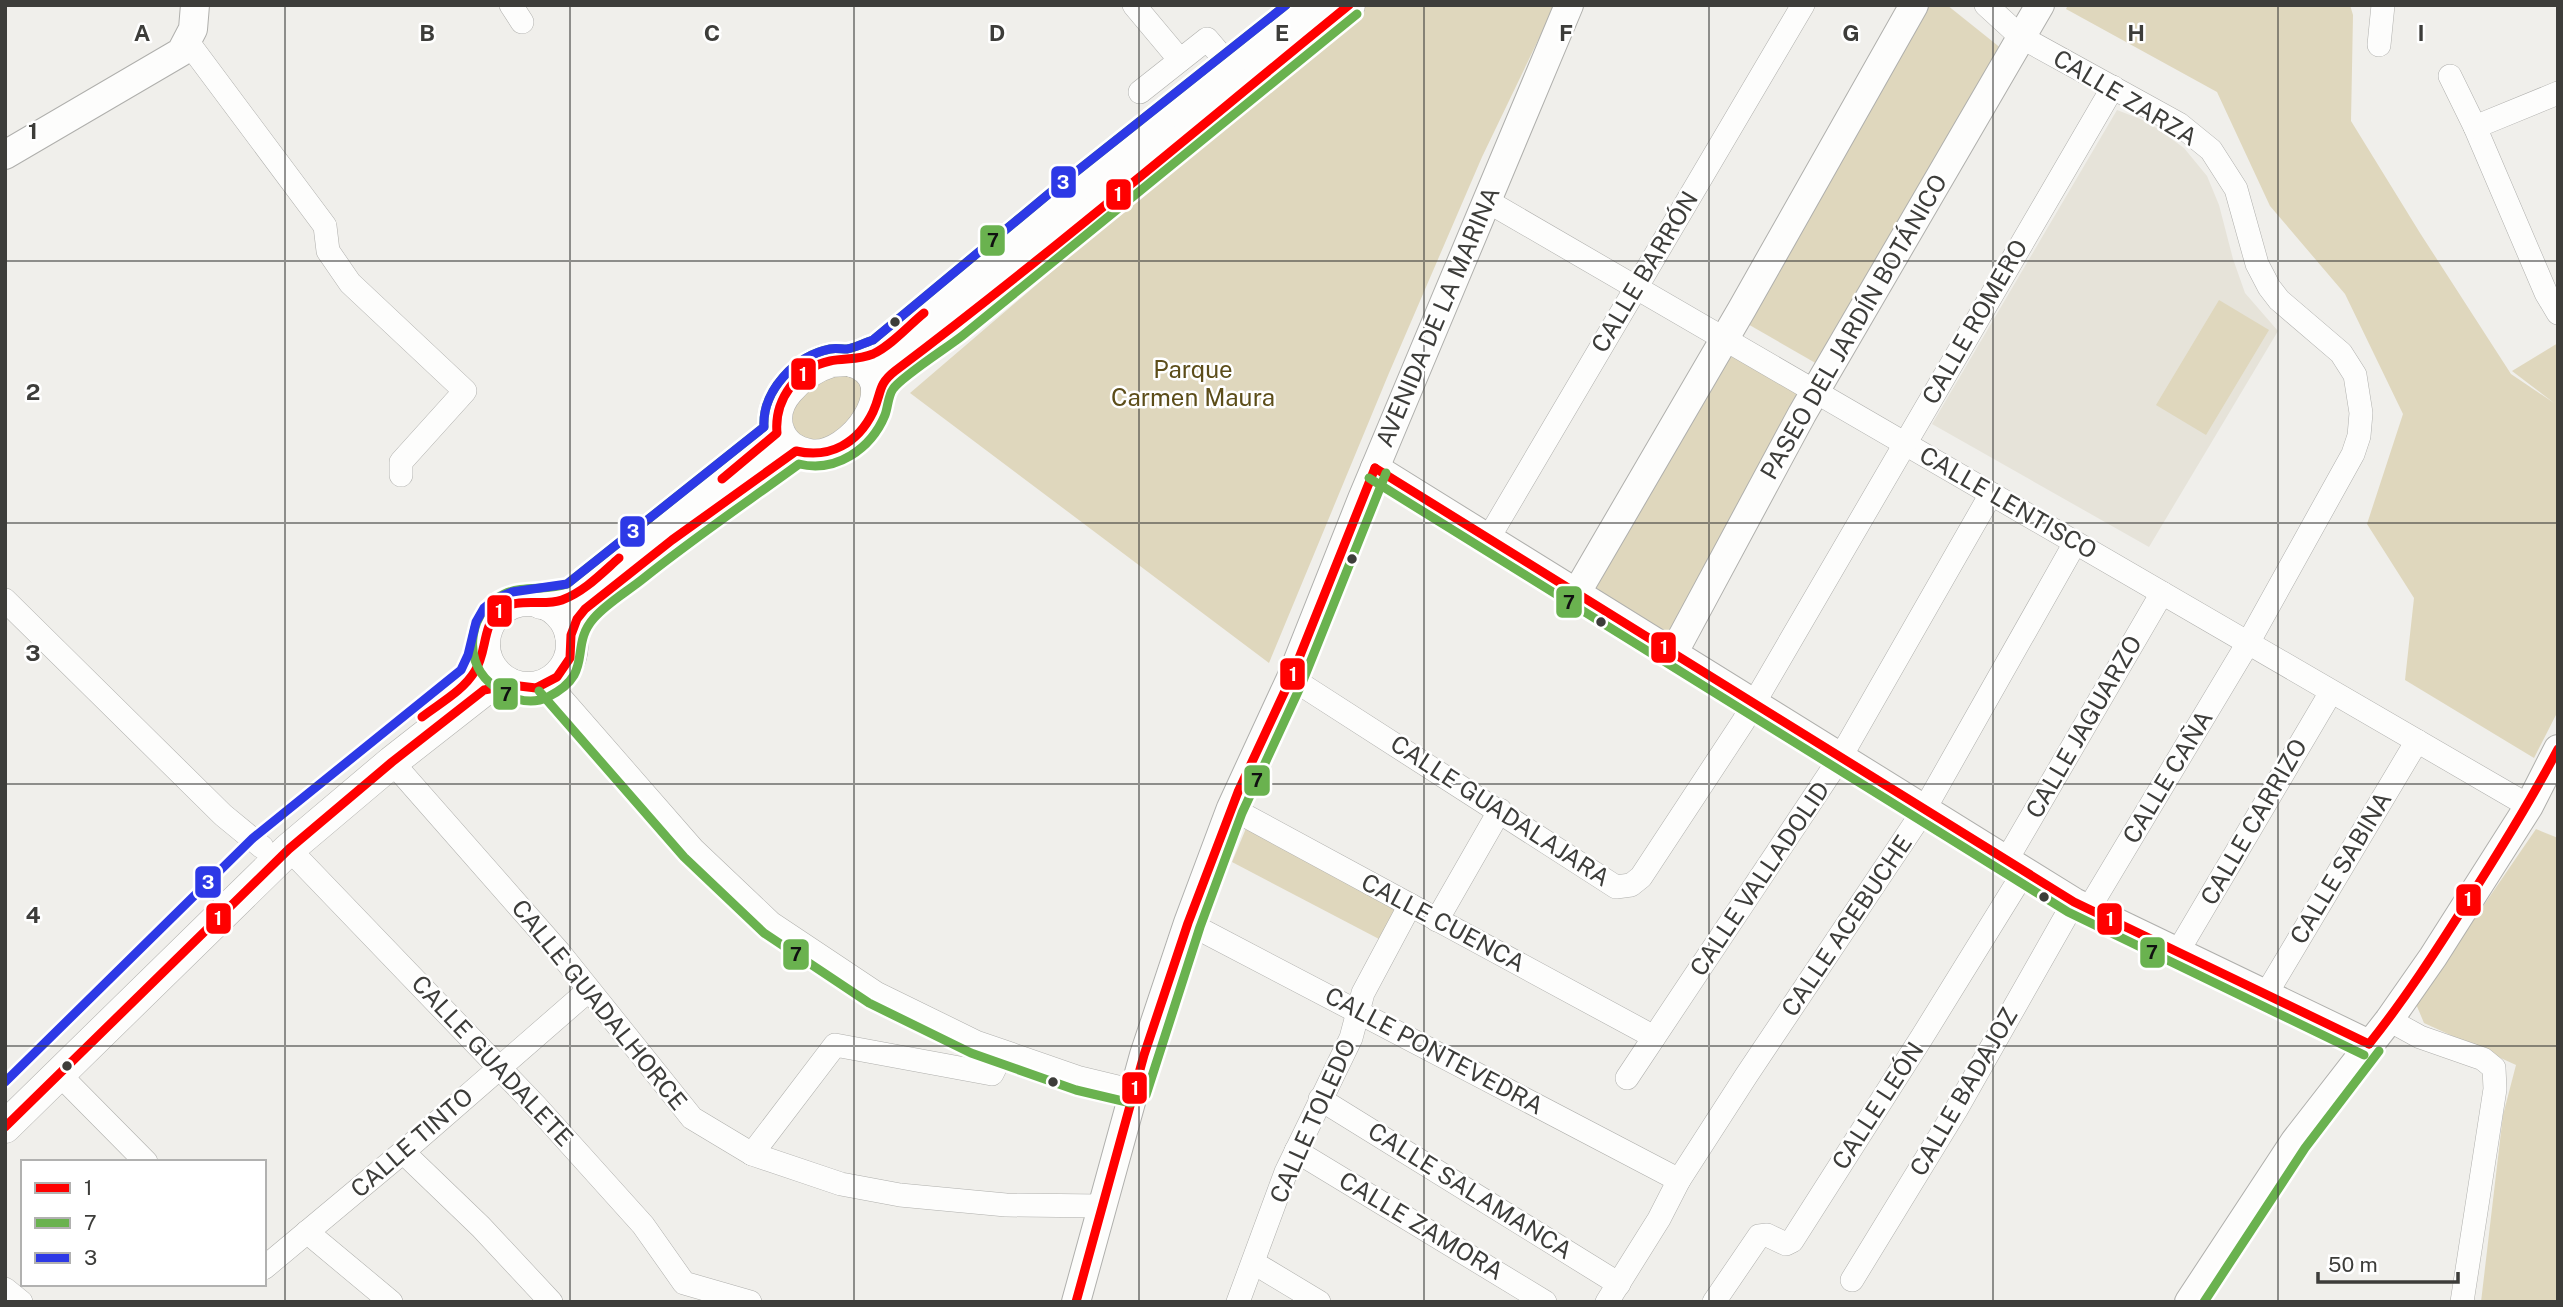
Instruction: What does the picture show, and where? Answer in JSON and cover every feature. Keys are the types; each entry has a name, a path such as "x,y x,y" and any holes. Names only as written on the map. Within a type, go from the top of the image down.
{"main road":[{"path":"852,360 870,372 877,390 873,412 860,430 838,451 811,456 787,442 776,417 787,391 820,365 852,360 879,351 1306,5"},
{"path":"877,390 895,370 964,318 1349,5"},
{"path":"5,1099 275,848 470,678 477,668 484,648 487,627 500,610 520,601 560,601 573,595 787,442"},
{"path":"570,635 585,609 672,540 787,442"},
{"path":"5,1127 275,848 484,690 511,685 536,688 548,683 565,668 572,646 570,635 559,614 541,603"},
{"path":"484,648 492,670 511,685"}],"street":[{"path":"5,155 181,52 193,29 195,5"},
{"path":"1134,5 1181,60"},
{"name":"AVENIDA DE LA MARINA","path":"1076,1302 1134,1091 1188,923 1231,808 1292,678 1375,468 1569,5"},
{"name":"CALLE BARRÓN","path":"1488,539 1803,5"},
{"path":"1577,592 1725,339 1914,5"},
{"name":"CALLE ZARZA","path":"1986,5 2021,37 2179,124 2211,150 2236,189 2257,264 2269,287 2279,300 2341,353 2355,375 2361,413 2360,436 2353,454 2248,643"},
{"name":"PASEO DEL JARDÍN BOTÁNICO","path":"1674,652 1802,414 2040,5"},
{"path":"2379,46 2383,5"},
{"path":"1140,92 1207,39 1230,66"},
{"path":"187,41 325,226 328,251 350,284 465,391 401,462 401,475"},
{"path":"2450,76 2475,127 2546,293 2558,313"},
{"name":"CALLE ROMERO","path":"1754,703 1903,443 2113,87"},
{"path":"2475,127 2558,93"},
{"name":"CALLE LENTISCO","path":"1487,201 2529,806"},
{"path":"1375,468 2081,906 2369,1044"},
{"name":"CALLE VALLADOLID","path":"1628,1078 1840,758 1991,494"},
{"name":"CALLE ACEBUCHE","path":"1613,1293 1659,1219 1679,1180 1924,810 2075,543"},
{"name":"CALLE JAGUARZO","path":"2015,866 2162,593"},
{"name":"CALLE GUADALETE","path":"5,600 223,815 275,848 500,1067 643,1225 684,1283 750,1302"},
{"name":"CALLE CAÑA","path":"2081,906 2248,643"},
{"name":"CALLE GUADALAJARA","path":"1292,678 1616,887 1631,885 1641,877 1754,703"},
{"path":"548,683 693,849 771,923 876,993 976,1042 1080,1078 1134,1091"},
{"name":"CALLE CARRIZO","path":"2177,953 2331,692"},
{"name":"CALLE SABINA","path":"2265,996 2417,741"},
{"path":"2189,1302 2295,1141 2389,1020 2433,957 2529,806 2558,749"},
{"name":"CALLE GUADALHORCE","path":"392,762 559,952 692,1118 752,1154 841,1184 900,1195 1006,1205 1101,1206"},
{"name":"CALLE CUENCA","path":"1231,808 1654,1037"},
{"path":"1437,920 1500,810"},
{"name":"CALLE LEÓN","path":"1714,1302 1759,1236 1766,1235 1786,1244 1792,1241 1922,1037 2015,866"},
{"name":"CALLE TOLEDO","path":"1238,1302 1286,1172 1351,1038 1363,993 1410,905"},
{"name":"CALLE BADAJOZ","path":"1852,1280 2081,906"},
{"name":"CALLE PONTEVEDRA","path":"1188,923 1679,1180"},
{"name":"CALLE TINTO","path":"266,1266 403,1152 589,990"},
{"path":"2389,1020 2420,1038 2483,1059 2494,1069 2495,1089 2462,1302"},
{"path":"752,1154 835,1045 992,1074 1003,1052"},
{"path":"58,1073 144,1160"},
{"name":"CALLE SALAMANCA","path":"1321,1099 1613,1293"},
{"name":"CALLE ZAMORA","path":"1296,1151 1545,1302"},
{"path":"403,1152 481,1227 551,1302"},
{"path":"307,1232 391,1302"},
{"path":"1254,1263 1319,1302"},
{"path":"5,1289 21,1302"}],"shaded area":[{"path":"2117,110 2148,122 2184,148 2207,176 2219,205 2245,293 2278,331 2149,547 1932,424"}],"green space":[{"name":"Parque Carmen Maura","path":"1363,5 1555,5 1482,157 1269,663 910,393"},
{"path":"1923,5 1947,5 2002,49 1819,365 1746,323"},
{"path":"2068,5 2350,5 2353,15 2351,121 2511,374 2554,403 2512,371 2558,343 2558,711 2534,758 2405,680 2414,598 2367,524 2403,414 2345,294 2270,206 2217,92 2066,9"},
{"path":"2219,300 2269,330 2206,435 2156,405"},
{"path":"1725,339 1816,392 1674,652 1577,592"},
{"path":"839,370 856,379 862,387 860,414 823,441 801,441 788,413 793,401"},
{"path":"1247,826 1398,906 1379,939 1232,862"},
{"path":"2536,829 2558,838 2558,1302 2481,1302 2503,1115 2516,1065 2424,1023 2416,1004"}],"transit line":[{"name":"7","path":"1286,5 1057,187 873,340 850,348 817,353 793,367 775,388 765,414 764,427 567,584 512,591 492,601 483,611 473,635 475,661 481,673 503,692 525,701 540,700 563,688 577,669 587,629 605,607 799,464 826,465 851,456 879,427 891,392 898,384 962,336 1357,14"},
{"name":"3","path":"5,1082 253,838 461,670 468,655 476,622 484,608 495,599 512,592 567,584 764,427 765,414 775,388 793,367 817,353 850,348 873,340 1057,187 1286,5"},
{"name":"1","path":"5,1127 289,849 392,762 484,690 511,685 536,688 557,677 570,658 571,635 577,619 585,609 672,540 796,451 820,453 851,440 867,423 889,376 1010,282 1349,5"},
{"name":"1","path":"722,479 777,433 779,409 790,387 798,378 830,361 873,354 924,313"},
{"name":"1","path":"1375,468 2074,902 2369,1044"},
{"name":"1","path":"1076,1302 1144,1055 1188,923 1238,792 1291,678 1375,468"},
{"name":"7","path":"1146,1095 1200,927 1242,813 1302,683 1386,473"},
{"name":"7","path":"1369,478 2068,912 2364,1055"},
{"name":"1","path":"422,717 458,691 470,678 479,664 490,624 499,611 514,604 554,602 570,597 619,558"},
{"name":"7","path":"539,691 684,857 764,933 869,1003 971,1053 1076,1090 1131,1103"},
{"name":"1","path":"2369,1044 2408,992 2455,920 2514,827 2558,749"},
{"name":"7","path":"2204,1302 2305,1148 2379,1051"}]}
